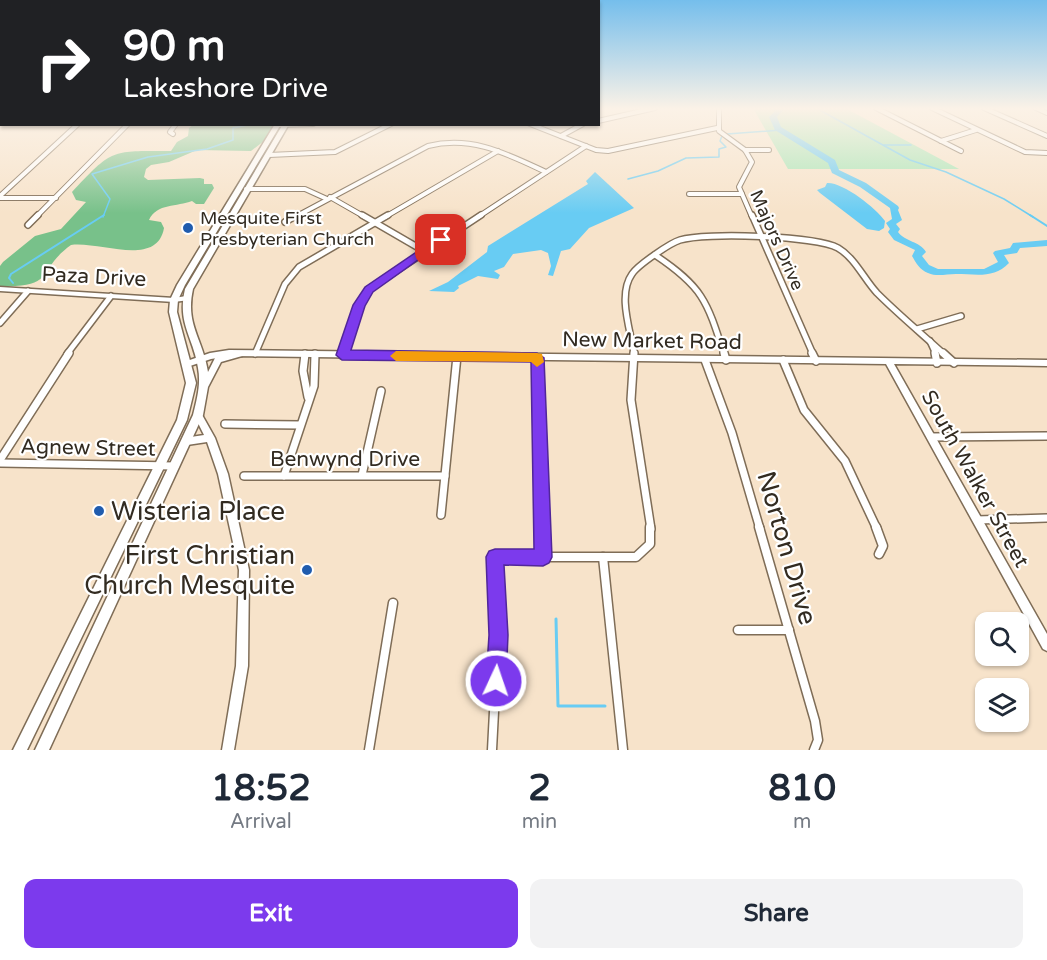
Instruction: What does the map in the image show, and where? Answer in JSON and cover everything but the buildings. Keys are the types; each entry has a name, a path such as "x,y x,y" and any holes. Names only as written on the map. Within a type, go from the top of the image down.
{"main road":[{"path":"198,416 192,413 194,389 175,321 174,300 213,231 269,143"},
{"path":"204,389 201,359 185,317 186,298 274,143"},
{"path":"254,165 263,165"},
{"path":"213,231 224,231"},
{"path":"201,252 211,252"},
{"path":"42,750 176,466 198,416 204,389 218,360 239,354"},
{"path":"20,750 182,420 191,383"},
{"path":"121,546 139,546"}],"street":[{"path":"0,197 58,143"},
{"path":"28,225 110,143"},
{"path":"269,155 335,152 353,143"},
{"path":"285,222 437,143"},
{"path":"474,143 546,172"},
{"path":"578,143 613,151 649,143"},
{"path":"736,143 745,150 769,150"},
{"path":"945,143 960,151"},
{"path":"1006,143 1025,152 1047,153"},
{"path":"342,355 362,298 379,281 586,146"},
{"name":"Majors Drive","path":"745,150 752,162 740,183 742,194 816,361"},
{"path":"255,354 291,276 310,260 498,151"},
{"path":"239,189 305,189 328,198 424,251"},
{"path":"689,194 742,194"},
{"path":"0,197 56,198"},
{"path":"492,750 498,635 495,557 636,557 650,544 651,532 631,400 634,376 633,359 625,304 626,286 639,267 680,240 808,239 836,247 845,253 876,292 954,363"},
{"path":"656,255 694,281 703,293 710,307 726,360"},
{"name":"Paza Drive","path":"0,289 174,300 186,298"},
{"path":"0,323 28,291"},
{"path":"0,462 58,367 111,296"},
{"path":"917,329 961,316"},
{"path":"930,340 938,358 937,363"},
{"name":"New Market Road","path":"187,364 219,354 1047,363"},
{"path":"308,398 307,385 301,372 310,354"},
{"path":"284,476 315,380 310,354"},
{"path":"441,515 457,356"},
{"path":"537,358 543,557"},
{"name":"Norton Drive","path":"705,360 732,433 816,721 818,740 814,750"},
{"path":"783,360 810,421 845,461 880,536 883,546 879,554"},
{"name":"South Walker Street","path":"889,362 1047,645"},
{"path":"362,475 381,391"},
{"path":"198,416 210,438 223,474 244,570 242,666 228,750"},
{"path":"225,424 300,425"},
{"path":"931,437 1047,436"},
{"path":"187,441 210,438"},
{"name":"Agnew Street","path":"0,462 176,466"},
{"name":"Benwynd Drive","path":"244,476 445,476"},
{"path":"977,520 1047,518"},
{"path":"603,557 623,750"},
{"path":"369,750 393,603"},
{"path":"738,630 789,630"}],"green space":[{"path":"176,143 261,143 251,151 197,150 169,162 151,165 146,169 144,177 148,180 200,178 204,179 204,184 212,184 214,188 204,204 196,204 192,201 157,211 149,220 161,222 164,228 159,240 151,247 126,250 71,245 60,254 44,276 38,280 18,286 0,286 0,266 3,262 35,236 61,229 86,202 76,200 72,192 96,167 114,155 124,152 171,151"},
{"path":"773,143 910,143 959,169 788,169"}],"water":[{"path":"595,172 634,208 589,228 570,249 561,251 553,276 548,275 551,266 548,253 541,250 513,254 504,267 494,271 500,275 498,279 478,276 458,286 459,288 454,292 429,291 448,282 487,252 488,246 588,184 586,181"},
{"path":"827,183 850,191 867,203 885,221 884,228 879,231 867,229 817,190 825,187"}],"waterway":[{"path":"104,215 110,199 92,174 148,157 207,149 224,143"},
{"path":"628,179 658,171 686,158 719,157 719,149 726,147 722,143"},
{"path":"802,143 832,162 835,171 863,185 895,208 893,210 897,220 891,223 895,229 893,232 897,238 919,248 921,252 917,256 930,270 978,273 990,271 1004,263 998,253 1014,251 1016,245 1047,243"},
{"path":"879,143 910,160 946,172 1004,199 1033,217"},
{"path":"884,145 911,145"},
{"path":"13,283 9,278 11,274 104,215"},
{"path":"1030,215 1047,226"},
{"path":"556,619 558,706 605,706"}],"slow traffic":[{"path":"396,356 537,358 537,362"}],"place":[{"name":"Mesquite First Presbyterian Church","path":"188,228"},
{"name":"Wisteria Place","path":"99,511"},
{"name":"First Christian Church Mesquite","path":"307,570"}],"route":[{"path":"441,240 379,281 362,298 342,355 537,358 543,557 495,557 494,582 498,635 496,681"}]}
